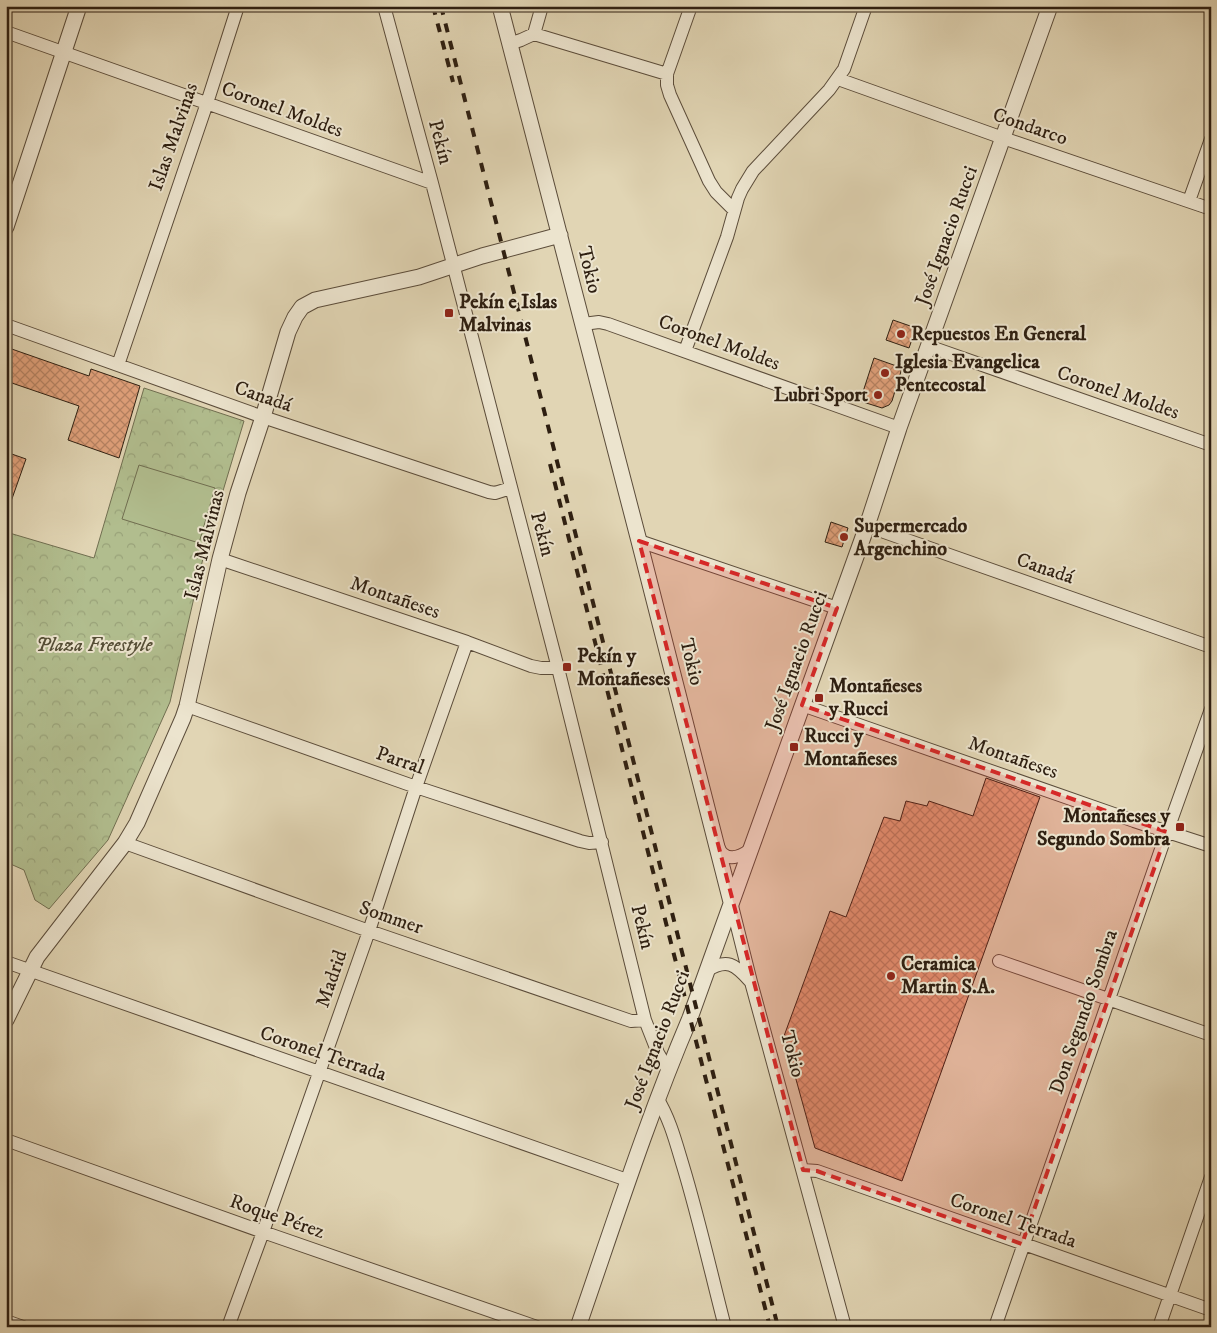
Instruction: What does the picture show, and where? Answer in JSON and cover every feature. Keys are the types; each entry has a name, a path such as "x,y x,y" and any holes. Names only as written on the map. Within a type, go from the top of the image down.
{"street":[{"path":"6,227 79,6"},
{"name":"Islas Malvinas","path":"118,365 238,6"},
{"name":"Pekín","path":"384,6 558,668 645,1020 658,1053 668,1070"},
{"name":"Tokio","path":"500,6 640,541 751,982 846,1327"},
{"path":"534,34 542,6"},
{"path":"691,6 667,74 667,85 709,181 716,192 734,210"},
{"path":"685,350 727,237 742,189 753,171 838,79 844,69 866,6"},
{"name":"José Ignacio Rucci","path":"578,1327 657,1098 690,1018 867,526 899,428 1050,6"},
{"name":"Coronel Moldes","path":"6,32 432,183"},
{"path":"509,44 534,34 667,74"},
{"name":"Condarco","path":"838,79 1211,209"},
{"path":"1189,201 1211,139"},
{"name":"Islas Malvinas","path":"6,1020 37,957 125,844 137,823 183,718 220,558 238,493 294,318 302,307 315,300 419,277 482,256 560,235"},
{"name":"Coronel Moldes","path":"583,324 600,322 608,324 899,428"},
{"name":"Canadá","path":"6,325 263,417 489,492 495,493 510,488"},
{"name":"Coronel Moldes","path":"928,346 1211,446"},
{"name":"Canadá","path":"867,526 1211,647"},
{"path":"640,541 837,608"},
{"name":"Montañeses","path":"220,558 467,642 531,666 558,668"},
{"name":"Madrid","path":"228,1327 320,1072 467,642"},
{"name":"Montañeses","path":"802,705 1211,846"},
{"name":"Parral","path":"187,706 416,787 580,842 602,842"},
{"name":"Don Segundo Sombra","path":"995,1327 1022,1244 1211,710"},
{"path":"716,842 723,854 728,856 740,856 750,850"},
{"name":"Sommer","path":"125,844 630,1021 645,1020"},
{"path":"998,961 1211,1035"},
{"name":"Coronel Terrada","path":"6,962 628,1180"},
{"path":"706,971 716,965 732,965 751,982"},
{"path":"657,1098 670,1122 683,1165 725,1327"},
{"name":"Roque Pérez","path":"6,1140 537,1327"},
{"name":"Coronel Terrada","path":"803,1170 817,1172 1211,1310"},
{"path":"1159,1327 1211,1177"},
{"path":"6,1321 23,1327"}],"highlighted area":[{"path":"639,541 837,608 802,705 1167,832 1022,1244 817,1171 803,1170"}],"green space":[{"name":"Plaza Freestyle","path":"144,388 244,421 204,554 170,702 108,840 49,909 35,900 24,870 6,862 6,532 94,558"},
{"path":"139,465 215,488 199,543 122,519"}],"building":[{"name":"Repuestos En General","path":"893,320 916,328 909,348 886,340"},
{"path":"6,347 89,376 91,369 140,386 119,458 68,440 79,406 6,381"},
{"path":"874,358 902,368 892,401 889,405 882,408 860,401"},
{"path":"6,452 26,459 8,510 6,510"},
{"path":"831,522 848,528 842,547 825,542"},
{"name":"Ceramica Martin S.A.","path":"986,778 1040,797 902,1181 815,1148 784,1036 830,911 846,917 884,817 900,821 906,801 927,806 929,801 973,816"}],"railway":[{"path":"433,6 453,82"},
{"path":"441,6 778,1327"},
{"path":"550,464 770,1327"}],"place":[{"name":"Pekín e Islas Malvinas","path":"449,313"},
{"name":"Repuestos En General","path":"901,334"},
{"name":"Iglesia Evangelica Pentecostal","path":"885,373"},
{"name":"Lubri Sport","path":"878,395"},
{"name":"Supermercado Argenchino","path":"844,537"},
{"name":"Pekín y Montañeses","path":"567,667"},
{"name":"Montañeses y Rucci","path":"819,698"},
{"name":"Rucci y Montañeses","path":"794,747"},
{"name":"Montañeses y Segundo Sombra","path":"1180,827"},
{"name":"Ceramica Martin S.A.","path":"891,976"}]}
